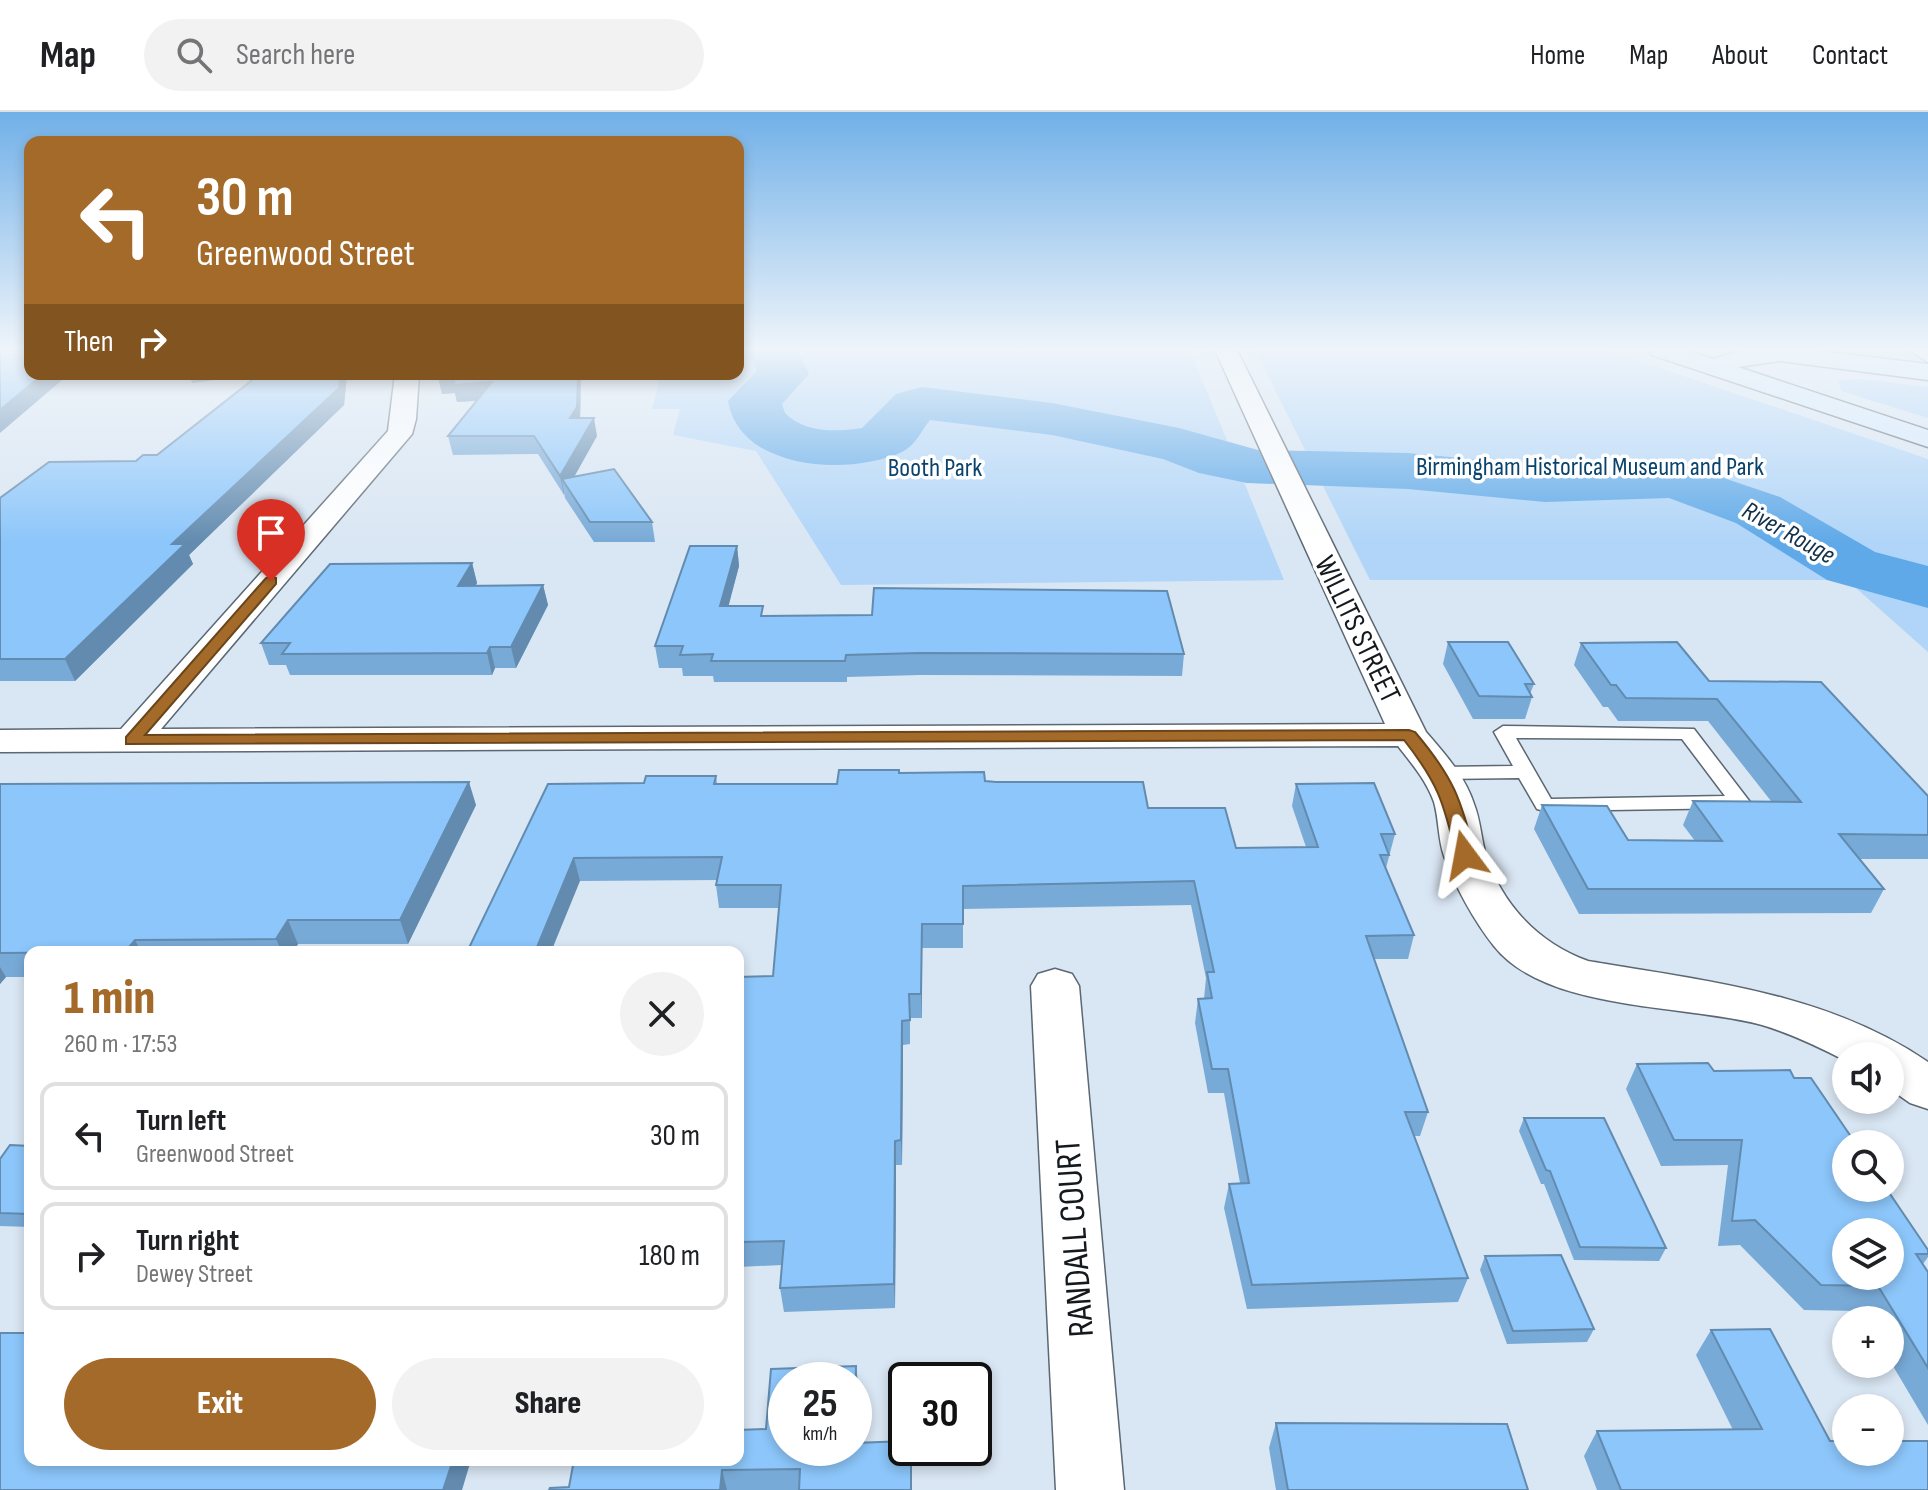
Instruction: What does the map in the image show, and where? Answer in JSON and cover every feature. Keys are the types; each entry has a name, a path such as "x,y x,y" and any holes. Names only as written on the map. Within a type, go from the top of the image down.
{"main road":[{"path":"1852,414 1928,439"}],"street":[{"path":"132,740 399,434 406,424 405,414"},
{"name":"WILLITS STREET","path":"1257,414 1409,735 1440,773 1454,803 1465,855 1493,910 1511,937 1544,963 1606,982 1764,1008 1823,1027 1852,1042"},
{"path":"0,741 1409,735"},
{"name":"RANDALL COURT","path":"1055,986 1090,1490"},
{"path":"1904,1072 1928,1089"}],"lane":[{"path":"1503,732 1687,733 1740,802 1544,805 1526,772 1503,732"},
{"path":"1440,773 1526,772"}],"green space":[{"name":"Booth Park","path":"679,414 1216,414 1284,580 841,585 756,451 673,435"},
{"name":"Birmingham Historical Museum and Park","path":"1287,414 1796,414 1928,459 1928,652 1847,580 1370,580"}],"building":[{"path":"209,414 311,414 172,544 185,544 65,659 0,659 0,498 49,462 136,461 143,455 157,455"},
{"path":"466,414 572,414 570,418 594,418 560,476 534,436 448,436"},
{"path":"614,469 652,522 590,522 562,479"},
{"path":"690,546 737,546 720,606 763,606 761,616 872,615 874,588 1167,591 1184,654 919,653 846,655 845,661 711,661 713,654 680,655 683,646 655,646"},
{"path":"472,563 458,586 543,585 511,647 490,647 487,653 282,654 290,643 261,643 330,564"},
{"path":"1448,642 1508,642 1534,684 1525,684 1532,697 1479,696"},
{"path":"1677,642 1709,681 1821,682 1928,796 1928,835 1839,834 1884,889 1588,889 1542,805 1607,806 1628,840 1722,841 1693,801 1801,802 1717,699 1626,698 1616,685 1611,685 1581,643"},
{"path":"839,770 984,772 985,781 996,782 1143,782 1148,808 1225,808 1236,848 1318,847 1296,784 1374,783 1395,834 1381,834 1389,855 1380,855 1414,935 1366,936 1428,1112 1405,1112 1468,1278 1252,1285 1229,1184 1249,1183 1228,1069 1212,1069 1198,999 1212,998 1207,972 1214,972 1194,881 963,886 963,924 922,924 921,994 909,994 910,1020 902,1021 901,1140 895,1141 894,1284 780,1288 784,1241 744,1242 744,977 773,976 781,885 716,885 722,857 574,858 537,946 470,946 548,784 644,783 646,776 716,776 714,784 837,784"},
{"path":"469,782 400,920 288,920 276,939 135,940 130,946 24,946 24,953 0,953 0,784"},
{"path":"1708,1063 1714,1071 1790,1070 1794,1078 1811,1078 1832,1109 1832,1114 1836,1114 1846,1130 1832,1130 1832,1202 1895,1202 1928,1250 1928,1254 1916,1254 1928,1272 1928,1368 1904,1329 1904,1306 1890,1306 1880,1290 1904,1290 1904,1218 1832,1218 1832,1285 1821,1285 1755,1220 1732,1221 1742,1140 1674,1140 1637,1064"},
{"path":"1524,1118 1604,1118 1666,1248 1580,1247 1550,1171 1546,1170"},
{"path":"10,1145 24,1146 24,1214 0,1213 0,1159"},
{"path":"1561,1255 1594,1329 1513,1331 1485,1256"},
{"path":"1770,1329 1832,1441 1832,1466 1904,1466 1904,1441 1928,1441 1928,1490 1621,1490 1597,1431 1762,1429 1711,1330"},
{"path":"0,1333 24,1333 24,1466 451,1466 443,1490 0,1490"},
{"path":"768,1405 768,1466 872,1466 872,1442 888,1442 888,1466 911,1466 911,1490 799,1490 800,1469 722,1470 720,1490 549,1490 569,1487 573,1466 744,1466 744,1430 766,1429"},
{"path":"1276,1423 1507,1424 1528,1490 1288,1490"}],"waterway":[{"name":"River Rouge","path":"757,414 769,429 785,438 827,447 867,445 882,440 905,414"},
{"name":"River Rouge","path":"1014,414 1179,445 1220,461 1247,465"},
{"name":"River Rouge","path":"1266,466 1408,471 1545,484 1676,480 1758,510 1851,566 1928,587"}],"route":[{"path":"271,581 132,740 1409,735 1440,773 1454,803 1465,855"}]}
